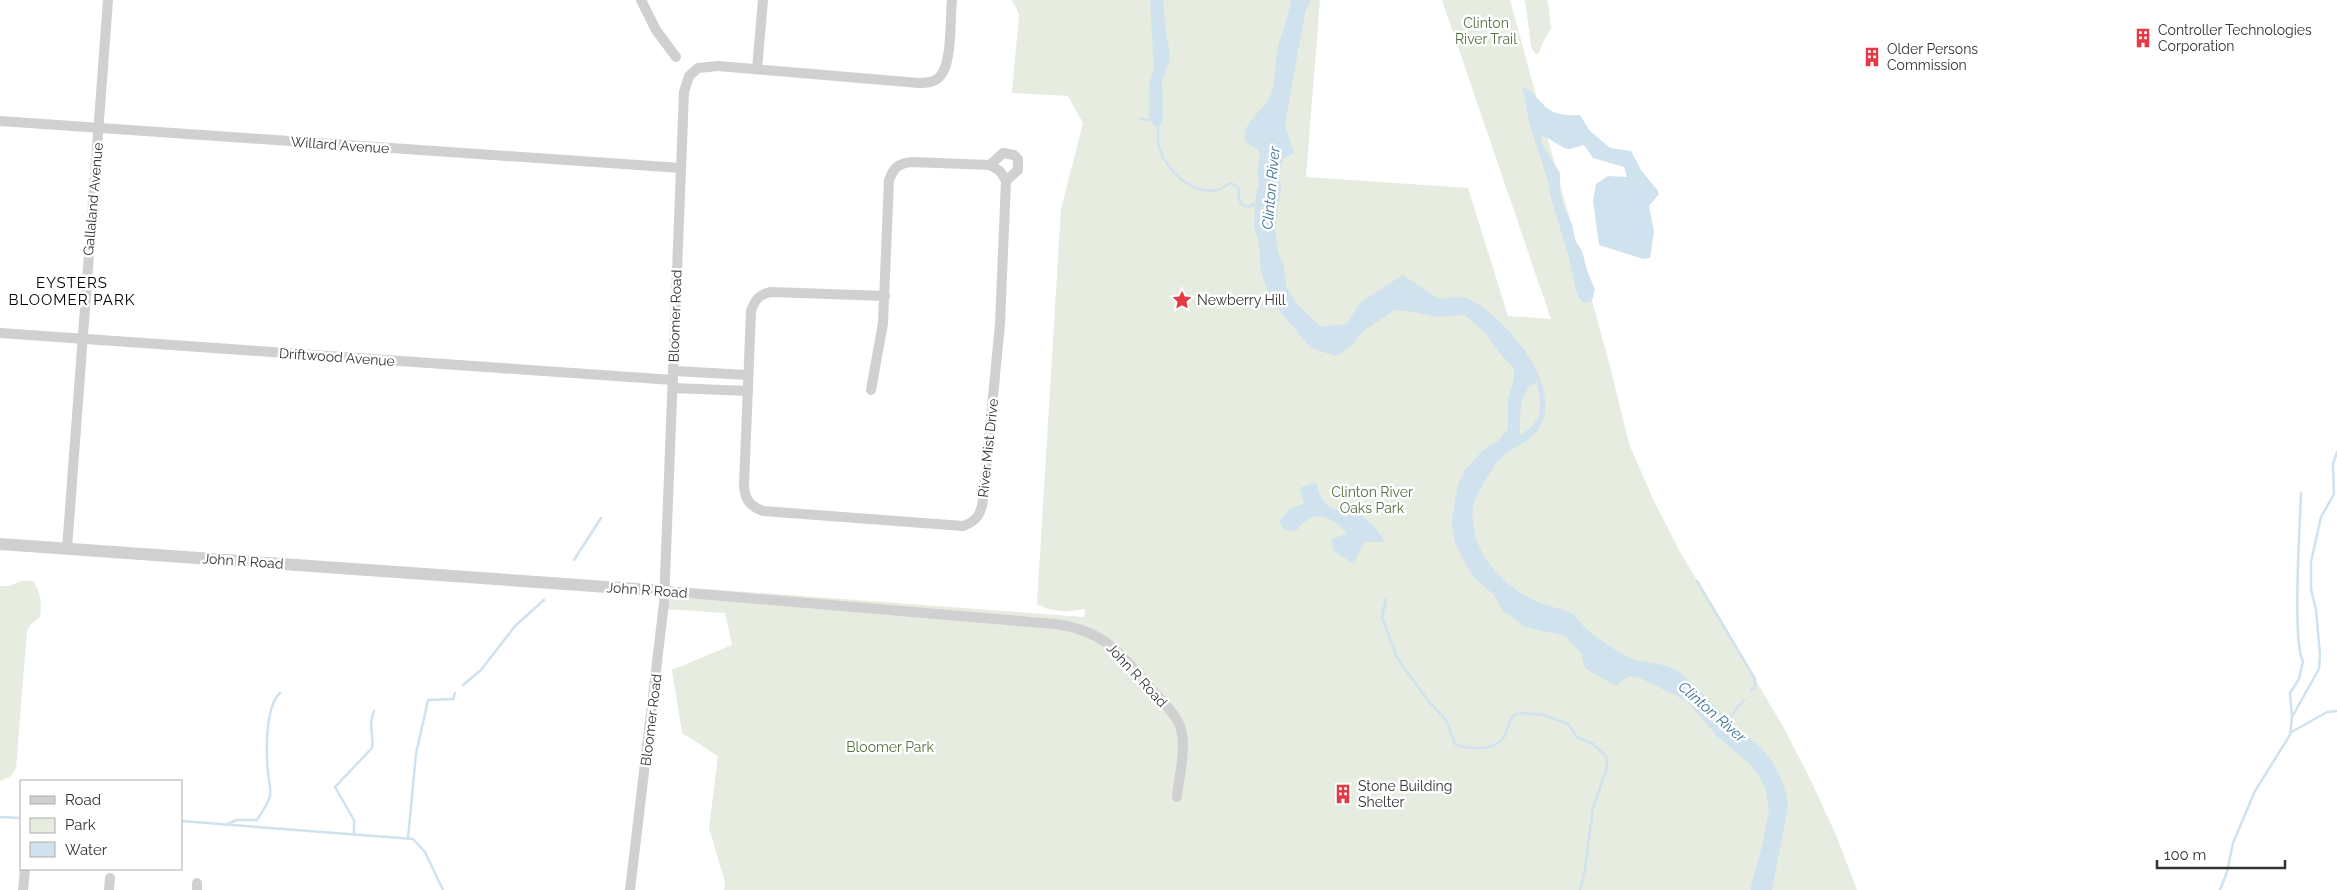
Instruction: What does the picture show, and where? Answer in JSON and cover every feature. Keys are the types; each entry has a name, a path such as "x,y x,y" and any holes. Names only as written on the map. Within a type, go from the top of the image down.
{"street":[{"name":"Gallaland Avenue","path":"67,548 108,0"},
{"path":"641,0 656,30 676,57"},
{"path":"757,69 763,0"},
{"name":"Bloomer Road","path":"630,890 659,657 664,591 684,92 689,76 704,66 919,83 933,82 940,76 945,66 952,0"},
{"name":"Willard Avenue","path":"0,121 681,168"},
{"name":"River Mist Drive","path":"885,296 771,292 761,295 755,301 751,311 745,495 750,504 757,508 963,526 975,520 980,514 998,346 1006,181 1018,170 1018,159 1014,155 1003,153 990,165"},
{"path":"871,390 882,338 889,180 895,168 900,164 912,162 990,165 1000,171 1006,181"},
{"name":"Driftwood Avenue","path":"0,333 673,380"},
{"path":"673,380 748,375"},
{"path":"673,380 748,392"},
{"name":"John R Road","path":"0,544 664,591 1069,626 1096,635 1116,648 1179,724 1182,747 1177,797"},
{"path":"23,890 25,870"},
{"path":"109,890 110,878"}],"green space":[{"path":"1012,0 1320,0 1306,177 1468,188 1508,316 1551,319 1442,0 1510,0 1611,370 1629,444 1653,499 1679,550 1784,728 1836,835 1857,890 724,890 725,882 709,828 718,756 682,733 672,670 732,645 725,613 664,609 666,586 1084,617 1085,609 1060,611 1037,604 1061,209 1083,123 1068,96 1012,93 1019,14"},
{"path":"1525,0 1547,0 1548,3 1551,28 1539,53 1536,54 1531,47"},
{"path":"21,581 33,581 38,590 41,612 40,617 30,625 27,631 16,768 11,776 0,781 0,586 9,586"}],"water":[{"path":"1150,0 1163,0 1170,53 1169,62 1162,81 1163,121 1158,128 1153,125 1149,118 1149,85 1154,68"},
{"name":"Clinton River","path":"1291,0 1311,0 1306,10 1285,124 1294,153 1283,159 1279,175 1281,186 1275,229 1278,252 1284,266 1286,286 1297,304 1321,327 1346,324 1361,302 1403,275 1439,299 1458,297 1469,299 1497,319 1524,350 1535,368 1542,385 1545,403 1543,420 1532,436 1500,459 1478,493 1472,513 1476,538 1480,549 1501,577 1520,592 1547,606 1571,613 1589,631 1628,657 1638,661 1668,666 1679,672 1723,714 1730,717 1739,730 1766,753 1779,775 1788,807 1772,890 1750,890 1764,838 1769,810 1765,788 1758,774 1749,763 1718,737 1687,701 1638,677 1629,676 1617,685 1612,684 1585,668 1581,653 1565,636 1525,627 1503,611 1494,595 1471,574 1454,541 1452,520 1458,484 1465,470 1483,450 1498,441 1508,429 1508,399 1514,379 1514,368 1497,350 1485,332 1464,315 1436,317 1395,310 1362,332 1354,344 1336,356 1311,348 1271,301 1261,271 1259,244 1254,226 1256,193 1259,185 1257,173 1260,154 1258,150 1246,142 1244,136 1248,124 1267,102 1272,93 1277,52","holes":["1537,382 1540,407 1537,419 1528,430 1520,435 1521,405 1526,391"]},
{"path":"1522,86 1551,111 1567,115 1580,115 1590,131 1610,148 1631,151 1641,170 1659,194 1649,206 1654,232 1650,258 1643,259 1599,245 1593,201 1596,184 1608,176 1627,177 1624,167 1593,158 1584,145 1570,149 1564,148 1541,134 1542,144 1560,173 1560,191 1563,205 1572,224 1575,240 1582,251 1595,290 1592,301 1583,303 1577,294 1568,254 1550,195 1548,181 1529,122"},
{"path":"1312,483 1317,484 1326,504 1333,508 1345,508 1357,512 1374,526 1385,542 1364,542 1354,564 1334,551 1331,539 1347,534 1335,522 1322,517 1316,517 1303,523 1297,530 1286,531 1279,522 1290,510 1304,504 1300,488"}],"waterway":[{"path":"1140,119 1149,120"},
{"name":"Clinton River","path":"1158,128 1158,145 1168,165 1181,179 1190,185 1208,191 1220,189 1231,183 1239,188 1239,199 1242,205 1248,207 1255,204"},
{"path":"2292,717 2319,669 2320,654 2316,610 2311,589 2311,562 2321,517 2334,494 2333,464 2337,452"},
{"path":"2220,890 2227,872 2233,843 2255,791 2290,735 2292,717 2290,693 2299,679 2303,661 2300,650 2297,608 2301,493"},
{"path":"574,560 601,518"},
{"path":"1697,581 1755,679 1755,688 1751,690"},
{"path":"1386,599 1382,617 1397,658 1429,702 1446,720 1455,744 1474,748 1494,745 1504,737 1510,720 1514,715 1522,713 1544,715 1568,724 1577,737 1593,744 1606,756 1607,767 1593,808 1585,869 1580,890"},
{"path":"463,685 481,670 515,626 544,600"},
{"path":"227,824 237,820 257,820 269,799 270,790 267,764 269,719 275,700 280,693"},
{"path":"408,838 416,754 428,700 453,699 455,693"},
{"name":"Clinton River","path":"1730,717 1744,700"},
{"path":"354,833 354,820 335,787 372,748 371,722 374,711"},
{"path":"2290,733 2327,712 2337,711"},
{"path":"0,817 20,818"},
{"path":"182,821 413,839 425,852 443,890"}],"place":[{"name":"Controller Technologies Corporation","path":"2143,38"},
{"name":"Older Persons Commission","path":"1872,57"},
{"name":"Newberry Hill","path":"1182,300"},
{"name":"Stone Building Shelter","path":"1343,794"}],"district":[{"name":"EYSTERS BLOOMER PARK","path":"72,292"}],"park label":[{"name":"Clinton River Trail","path":"1486,32"},
{"name":"Clinton River Oaks Park","path":"1372,500"},
{"name":"Bloomer Park","path":"890,747"}]}
